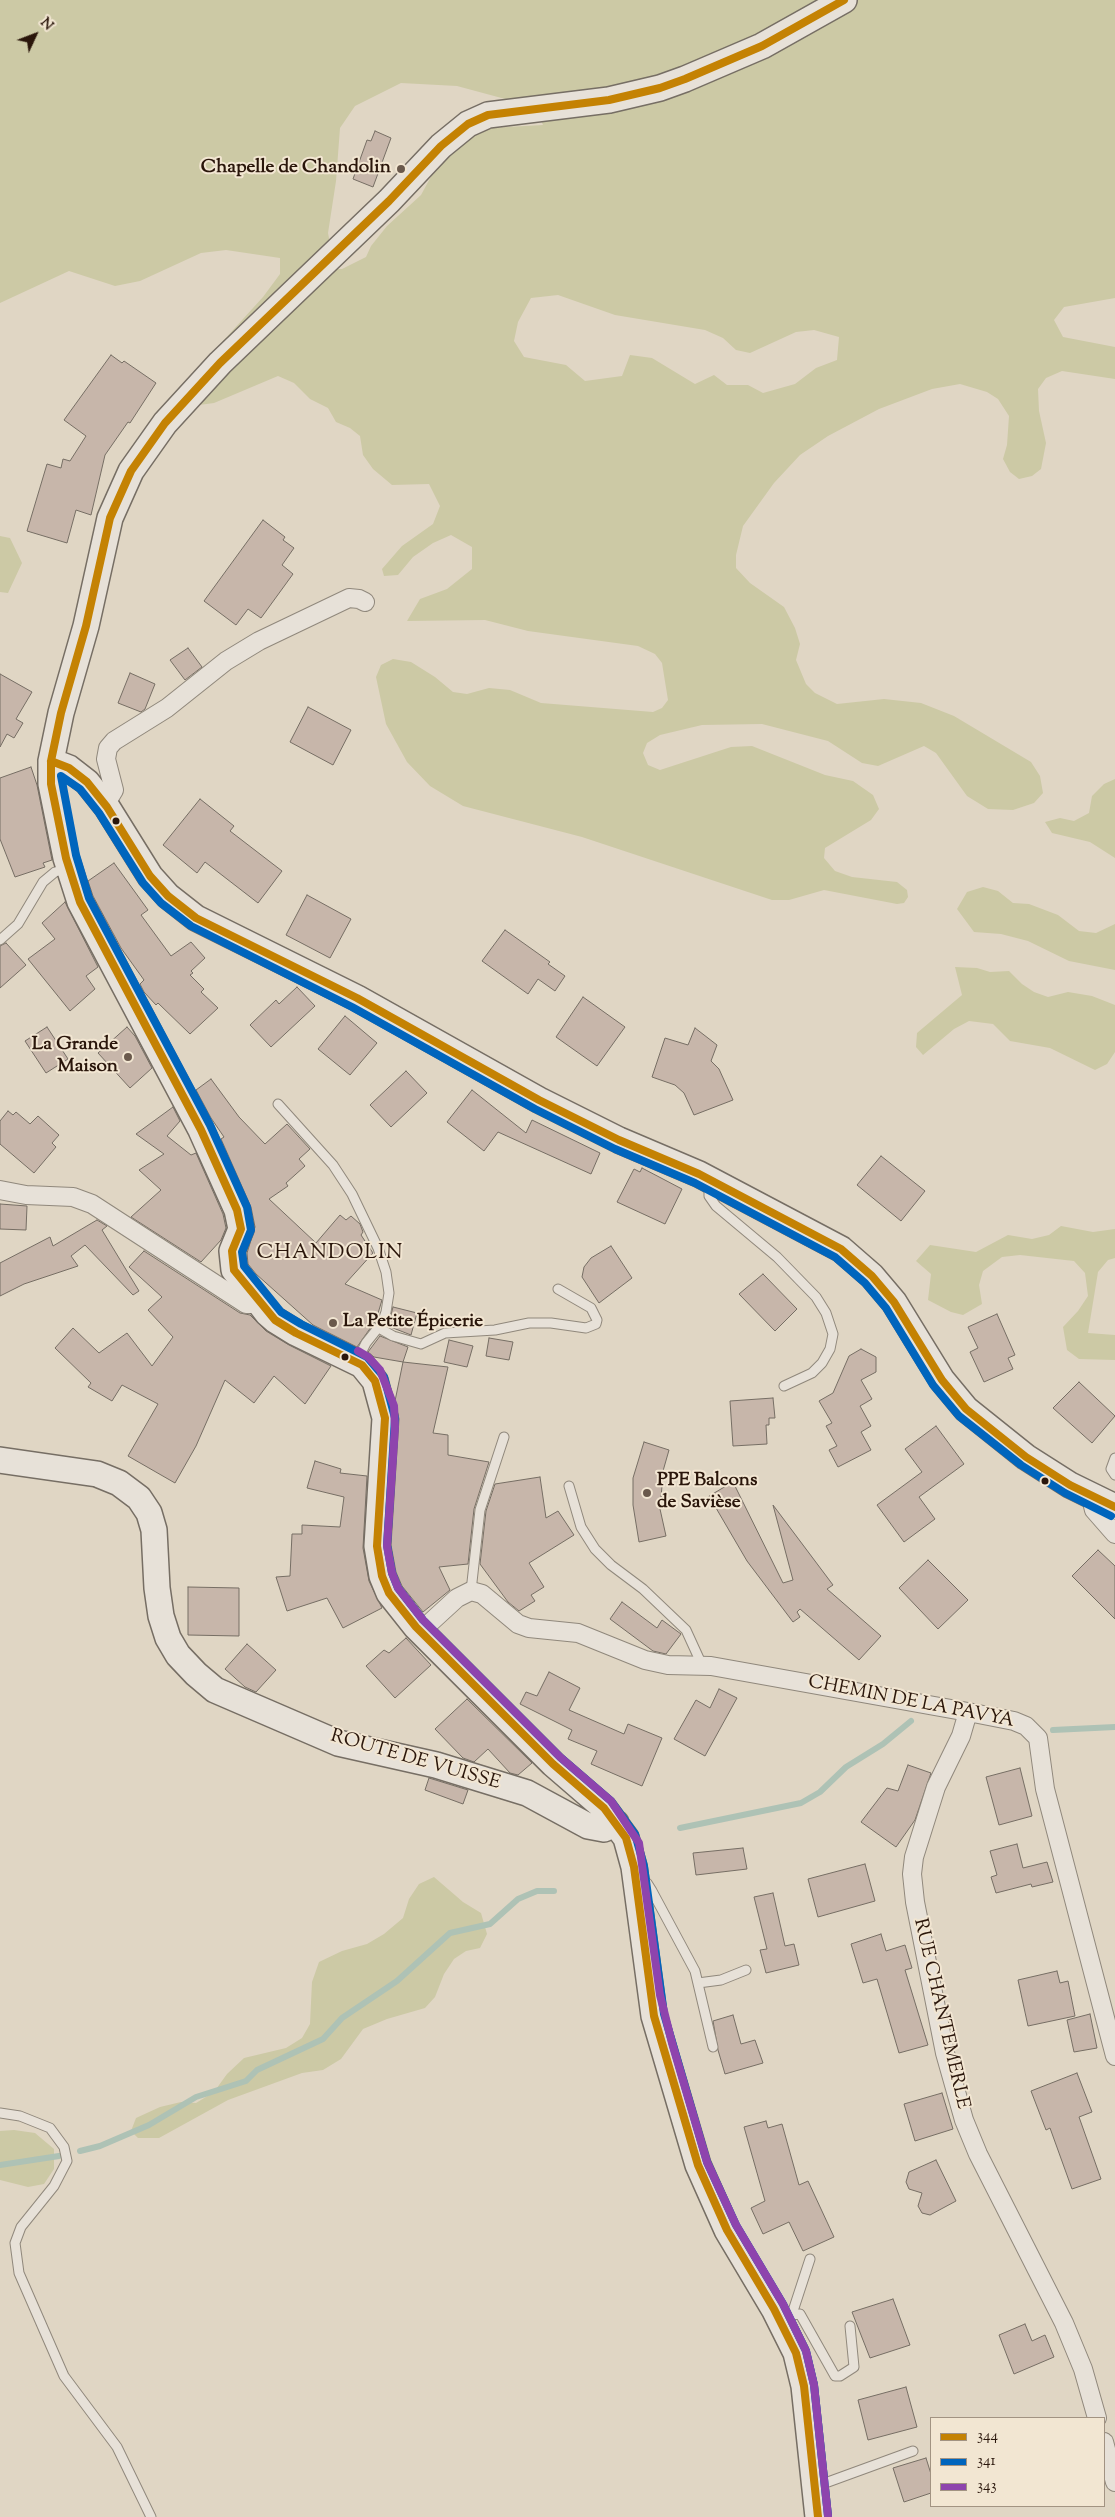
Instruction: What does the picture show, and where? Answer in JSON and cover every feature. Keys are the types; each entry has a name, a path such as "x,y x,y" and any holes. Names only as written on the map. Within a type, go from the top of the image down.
{"street":[{"path":"818,2517 801,2373 785,2315 727,2230 698,2165 654,2016 630,1847 616,1823 594,1798 553,1764 420,1631 395,1602 385,1585 380,1568 378,1520 385,1418 382,1401 375,1382 367,1369 356,1361 289,1328 266,1313 237,1276 231,1264 232,1251 240,1234 241,1223 222,1175 84,909 69,868 51,784 51,762 60,721 86,626 110,518 131,470 165,423 220,364 389,201 441,146 468,124 488,115 609,100 685,79 762,46 844,0"},
{"path":"105,805 114,790 106,759 108,748 114,741 167,708 226,661 259,642 349,598 365,602"},
{"path":"51,762 69,768 87,782 105,805 150,876 168,896 196,918 357,998 538,1100 619,1140 710,1180 780,1215 853,1258 894,1302 942,1380 966,1409 1026,1457 1070,1485 1106,1503"},
{"path":"0,1190 73,1197 92,1204 246,1304 259,1304"},
{"name":"ROUTE DE VUISSE","path":"0,1460 97,1474 119,1483 139,1498 150,1513 154,1530 156,1588 161,1616 168,1638 178,1655 215,1690 338,1743 436,1765 527,1793 588,1826 604,1829 616,1823"},
{"path":"1106,1503 1093,1506 1094,1510 1115,1534"},
{"path":"420,1631 457,1598 471,1591"},
{"name":"CHEMIN DE LA PAVYA","path":"471,1591 482,1594 510,1620 523,1626 578,1633 661,1664 702,1665 968,1712 1021,1724 1031,1730 1038,1738 1045,1789 1115,2056"},
{"name":"RUE CHANTEMERLE","path":"968,1712 961,1736 936,1787 916,1850 912,1874 915,1902 944,2053 964,2120 978,2154 1064,2323 1083,2369 1097,2417"},
{"path":"1105,2446 1115,2482"}],"lane":[{"path":"0,940 18,924 43,882 55,872 69,868"},
{"path":"278,1104 333,1165 352,1194 378,1248 388,1287 388,1303 378,1328 366,1343 356,1361"},
{"path":"710,1180 709,1196 716,1206 778,1257 816,1297 826,1313 833,1334 830,1349 822,1363 812,1373 784,1386"},
{"path":"378,1328 393,1336 422,1344 445,1333 495,1330 529,1323 551,1323 586,1328 596,1324 596,1314 591,1308 558,1289"},
{"path":"471,1591 480,1510 504,1437"},
{"path":"1115,1458 1111,1469 1115,1475"},
{"path":"569,1486 581,1527 595,1549 686,1630 702,1665"},
{"path":"635,1877 647,1883 695,1971 713,2047"},
{"path":"698,1983 721,1980 746,1970"},
{"path":"0,2113 20,2116 50,2128 64,2147 67,2161 58,2178 21,2227 15,2243 18,2273 64,2376 116,2447 150,2517"},
{"path":"810,2259 785,2315 800,2314 835,2376 840,2376 854,2367 850,2326"},
{"path":"815,2487 913,2451"}],"shaded area":[{"path":"0,0 1115,0 1115,298 1064,307 1054,320 1063,337 1115,347 1115,379 1062,371 1046,378 1038,389 1039,411 1046,443 1041,469 1032,476 1019,479 1010,472 1003,459 1007,445 1009,416 998,399 987,392 960,384 932,389 879,409 828,436 800,455 774,483 743,526 736,555 736,568 750,583 784,607 795,628 800,644 796,660 806,684 815,693 837,704 884,699 921,703 954,716 1031,762 1040,776 1043,793 1034,803 1013,810 988,809 967,796 936,753 924,746 878,766 862,763 828,741 762,724 702,725 660,735 647,743 643,753 648,765 660,770 731,747 752,746 825,775 853,781 873,795 879,809 871,820 825,848 824,858 835,871 852,877 897,882 907,890 908,897 904,903 897,904 824,890 789,900 772,900 582,837 463,806 430,786 407,762 386,724 376,677 381,665 393,659 411,662 435,677 453,692 467,694 489,688 510,690 541,703 653,712 662,708 668,700 662,663 655,654 638,646 528,631 485,620 407,621 420,599 447,589 472,569 472,547 451,535 433,543 413,557 398,575 384,576 382,569 402,546 433,524 440,506 429,484 392,485 373,469 363,455 360,436 350,428 336,422 328,408 310,399 294,383 278,376 214,403 199,405 196,381 214,351 263,297 280,274 280,258 226,250 201,253 140,281 115,286 69,271 0,303","holes":["401,83 457,86 509,100 532,100 543,125 489,128 466,134 441,158 421,195 387,226 371,246 366,257 342,269 335,269 328,233 336,181 340,128 355,106","558,295 615,315 705,330 723,338 736,350 750,353 796,332 814,330 839,337 837,360 816,368 795,384 763,393 748,385 727,385 714,375 695,384 652,358 630,355 622,376 585,381 566,365 524,357 514,341 518,322 531,298"]},
{"path":"0,536 10,538 22,563 8,593 0,592"},
{"path":"1115,779 1115,858 1090,842 1052,833 1045,822 1060,818 1074,821 1089,813 1092,796 1104,784"},
{"path":"983,887 998,891 1013,903 1029,904 1058,915 1079,931 1096,933 1115,924 1115,970 1069,961 1028,941 1001,934 974,932 957,909 967,892"},
{"path":"955,967 977,968 990,972 1009,971 1022,984 1034,992 1048,997 1068,992 1092,996 1115,1005 1115,1052 1107,1064 1095,1070 1050,1048 1010,1041 993,1024 969,1021 954,1029 923,1055 916,1047 917,1033 962,995"},
{"path":"1061,1226 1093,1232 1115,1229 1115,1258 1108,1260 1098,1272 1088,1333 1115,1335 1115,1360 1079,1359 1067,1350 1063,1327 1078,1311 1088,1296 1085,1273 1074,1261 1020,1255 1002,1257 983,1271 979,1285 982,1304 963,1315 951,1312 928,1300 931,1274 916,1261 930,1245 976,1252 1008,1235 1032,1239 1049,1235"},
{"path":"434,1877 463,1902 481,1913 487,1934 480,1948 466,1951 454,1959 444,1974 435,1997 425,2008 387,2019 363,2029 341,2059 323,2070 302,2073 228,2100 159,2138 138,2138 131,2131 136,2118 160,2107 181,2102 196,2103 214,2092 227,2074 244,2058 286,2048 302,2038 310,2024 312,1982 319,1962 342,1951 367,1944 384,1934 403,1918 409,1899 419,1884"},
{"path":"14,2130 35,2133 54,2149 54,2169 44,2184 28,2187 0,2180 0,2131"}],"building":[{"path":"375,131 391,138 373,187 353,179 367,140 371,141"},
{"path":"111,355 122,363 124,361 156,383 130,423 128,422 105,455 91,515 76,510 67,543 27,531 47,464 61,468 63,459 70,461 86,436 64,420"},
{"path":"263,520 285,537 283,540 294,548 282,565 293,574 261,618 248,609 236,625 204,601"},
{"path":"188,648 202,667 185,680 170,660"},
{"path":"130,673 155,684 145,709 141,712 118,703"},
{"path":"0,674 32,692 16,719 23,723 14,738 7,734 0,747"},
{"path":"308,707 351,730 333,765 290,742"},
{"path":"31,767 37,785 52,860 43,863 45,867 15,877 0,839 0,778"},
{"path":"200,799 234,826 230,831 282,871 258,903 205,862 197,873 163,845"},
{"path":"114,863 148,910 141,915 171,956 191,942 205,958 191,971 193,973 190,975 204,989 201,992 218,1008 190,1034 158,1003 156,1005 144,992 140,984 144,980 121,948 93,896 88,881"},
{"path":"307,895 351,919 330,958 286,935"},
{"path":"65,902 98,967 86,976 95,989 70,1011 28,959 55,939 42,923"},
{"path":"505,930 550,962 548,964 565,976 555,991 538,979 528,994 482,961"},
{"path":"6,943 26,965 0,988 0,946"},
{"path":"297,987 315,1006 271,1047 250,1025 276,1000 279,1004"},
{"path":"583,997 625,1027 597,1066 556,1037"},
{"path":"345,1016 377,1043 350,1075 318,1049"},
{"path":"47,1027 68,1059 46,1073 25,1041"},
{"name":"La Grande Maison","path":"127,1027 135,1036 152,1068 130,1088 98,1053"},
{"path":"695,1028 717,1045 711,1061 719,1069 733,1100 694,1115 684,1093 675,1085 652,1077 665,1038 688,1045"},
{"path":"406,1071 427,1093 391,1127 370,1105"},
{"path":"211,1079 239,1117 265,1144 287,1124 310,1149 299,1159 305,1166 286,1183 288,1186 269,1199 316,1243 340,1215 346,1220 351,1216 360,1224 363,1232 361,1235 373,1253 345,1284 382,1300 376,1320 357,1347 313,1325 256,1274 248,1264 247,1253 255,1227 251,1207 221,1139 224,1137 196,1090"},
{"path":"472,1090 526,1133 532,1120 600,1153 591,1174 498,1132 484,1151 447,1122"},
{"path":"173,1107 180,1121 167,1136 191,1155 196,1153 223,1214 226,1228 221,1240 201,1262 131,1217 161,1190 139,1170 164,1154 136,1134"},
{"path":"8,1111 13,1115 16,1112 30,1124 38,1116 59,1135 52,1143 56,1147 34,1173 0,1144 0,1121"},
{"path":"881,1156 925,1191 901,1221 857,1185"},
{"path":"642,1168 682,1189 665,1224 617,1202 634,1169 640,1172"},
{"path":"0,1204 27,1206 26,1230 0,1229"},
{"path":"97,1220 107,1226 102,1230 139,1291 133,1295 85,1245 71,1256 78,1266 24,1284 0,1296 0,1263 50,1237 53,1246"},
{"path":"611,1246 632,1278 599,1303 582,1277 584,1267 591,1258"},
{"path":"144,1251 240,1313 250,1315 266,1331 331,1366 305,1404 274,1376 254,1403 225,1380 196,1446 175,1483 128,1456 158,1404 122,1385 112,1401 88,1387 91,1383 55,1348 73,1328 99,1353 127,1333 152,1366 173,1337 148,1310 162,1297 129,1267"},
{"path":"763,1274 797,1309 775,1331 739,1294"},
{"path":"393,1307 417,1313 411,1335 388,1326"},
{"path":"997,1314 1015,1355 1008,1358 1013,1369 984,1382 970,1352 978,1348 968,1327"},
{"path":"380,1336 408,1347 403,1362 374,1357 368,1352"},
{"path":"489,1338 513,1342 509,1360 486,1356"},
{"path":"449,1340 473,1346 467,1367 444,1362"},
{"path":"861,1349 876,1357 876,1372 861,1380 872,1399 860,1406 871,1426 861,1432 871,1450 838,1467 829,1450 837,1446 826,1426 832,1423 819,1401 833,1393 849,1356"},
{"path":"403,1362 448,1367 433,1433 448,1435 448,1455 489,1462 474,1509 468,1564 439,1567 450,1590 423,1612 402,1586 396,1572 391,1545 399,1419 395,1401"},
{"path":"1079,1382 1115,1416 1092,1443 1053,1408"},
{"path":"773,1398 775,1418 769,1418 769,1425 766,1425 767,1444 733,1446 730,1401"},
{"path":"936,1426 964,1464 919,1497 935,1519 904,1542 877,1505 922,1472 905,1449"},
{"name":"PPE Balcons de Savièse","path":"644,1442 669,1450 659,1485 662,1486 660,1509 666,1536 639,1542 633,1505 633,1478"},
{"path":"315,1461 341,1469 340,1473 367,1476 363,1548 369,1581 382,1608 343,1628 327,1598 287,1611 276,1577 290,1576 292,1534 302,1534 302,1525 340,1527 344,1497 307,1488"},
{"path":"540,1477 546,1518 558,1511 574,1535 529,1563 544,1587 531,1595 535,1601 519,1611 508,1602 480,1564 486,1511 495,1484"},
{"path":"733,1482 783,1583 793,1580 773,1505 833,1585 827,1589 881,1636 859,1660 800,1609 797,1612 800,1617 793,1622 747,1561 709,1496"},
{"path":"1098,1550 1115,1566 1115,1619 1072,1576"},
{"path":"928,1560 968,1600 938,1629 899,1588"},
{"path":"188,1587 239,1588 239,1636 188,1635"},
{"path":"622,1602 657,1628 662,1620 681,1634 666,1654 653,1651 610,1619"},
{"path":"406,1638 431,1665 395,1698 366,1666 384,1650 389,1653"},
{"path":"247,1644 276,1670 256,1692 245,1687 225,1669"},
{"path":"549,1672 580,1688 569,1710 624,1734 628,1724 662,1738 642,1786 591,1764 597,1751 568,1739 572,1730 520,1704 526,1692 537,1696"},
{"path":"719,1689 737,1698 705,1756 674,1739 696,1700 710,1708"},
{"path":"467,1699 532,1763 518,1775 510,1773 488,1749 474,1762 463,1758 435,1729"},
{"path":"908,1765 931,1773 915,1820 896,1847 861,1822 887,1788 898,1791"},
{"path":"1020,1768 1032,1816 999,1825 986,1777"},
{"path":"429,1778 468,1790 463,1804 425,1790"},
{"path":"1017,1844 1023,1868 1047,1862 1053,1882 1032,1887 1031,1884 996,1893 991,1877 997,1875 990,1851"},
{"path":"743,1848 747,1869 696,1875 693,1853"},
{"path":"865,1864 875,1901 818,1917 808,1879"},
{"path":"773,1893 785,1946 794,1944 799,1965 766,1973 760,1950 767,1949 754,1897"},
{"path":"881,1934 886,1951 905,1945 912,1968 905,1970 928,2045 899,2053 877,1979 863,1983 851,1944"},
{"path":"1057,1971 1060,1983 1068,1981 1075,2016 1028,2026 1018,1980"},
{"path":"1090,2014 1097,2048 1074,2052 1067,2020"},
{"path":"733,2015 741,2044 755,2040 763,2063 725,2074 718,2050 713,2021"},
{"path":"1077,2073 1092,2112 1079,2117 1101,2179 1072,2189 1050,2128 1046,2130 1031,2091"},
{"path":"942,2093 953,2129 915,2141 904,2104"},
{"path":"766,2121 768,2128 782,2124 799,2185 808,2181 834,2237 803,2251 789,2222 763,2234 751,2208 765,2201 744,2127"},
{"path":"936,2160 956,2201 930,2215 922,2213 918,2206 922,2193 909,2189 906,2182 909,2172"},
{"path":"893,2299 910,2345 870,2358 852,2312"},
{"path":"1025,2324 1032,2341 1045,2335 1054,2357 1014,2374 999,2335"},
{"path":"906,2387 917,2427 868,2440 858,2400"},
{"path":"926,2458 930,2471 930,2493 904,2502 893,2468"}],"waterway":[{"path":"680,1828 801,1803 820,1792 846,1767 883,1744 911,1721"},
{"path":"1053,1730 1115,1727"},
{"path":"80,2151 100,2146 149,2125 196,2097 246,2081 257,2070 323,2039 342,2018 397,1981 450,1933 490,1924 518,1899 537,1891 554,1891"},
{"path":"0,2165 59,2156"}],"transit line":[{"name":"344","path":"818,2517 804,2386 796,2353 774,2309 727,2230 698,2165 654,2016 634,1867 626,1838 604,1808 553,1764 416,1627 389,1593 382,1576 377,1546 385,1418 375,1381 362,1365 296,1333 275,1320 234,1270 232,1251 241,1229 237,1210 201,1130 80,902 66,858 51,784 51,761 61,713 86,626 110,518 131,471 165,423 220,363 389,201 441,146 468,124 488,115 609,100 660,88 685,79 762,46 844,0"},
{"name":"344","path":"51,761 69,768 87,782 107,807 150,876 168,896 196,918 357,998 539,1100 619,1140 699,1174 841,1249 872,1276 894,1302 942,1380 966,1409 1026,1457 1070,1485 1115,1507"},
{"name":"341","path":"828,2516 814,2385 806,2351 783,2304 736,2225 707,2162 664,2014 644,1866 635,1834 611,1801 560,1757 423,1620 398,1588 392,1573 387,1545 395,1418 384,1377 367,1357 281,1312 244,1266 242,1252 251,1230 247,1207 210,1125 89,898 76,855 61,776 80,789 99,813 143,883 161,903 191,926 352,1007 535,1109 615,1149 695,1183 835,1257 865,1283 886,1308 933,1385 959,1416 1021,1465 1065,1493 1111,1516"},
{"name":"343","path":"358,1351 368,1357 380,1370 394,1406 395,1427 387,1546 392,1573 398,1588 423,1620 560,1757 611,1801 639,1843 660,1995 707,2162 736,2225 783,2304 806,2351 814,2385 828,2516"}],"place":[{"name":"Chapelle de Chandolin","path":"401,169"},
{"name":"La Grande Maison","path":"128,1057"},
{"name":"La Petite Épicerie","path":"333,1323"},
{"name":"PPE Balcons de Savièse","path":"647,1493"}],"district":[{"name":"CHANDOLIN","path":"330,1254"}]}
